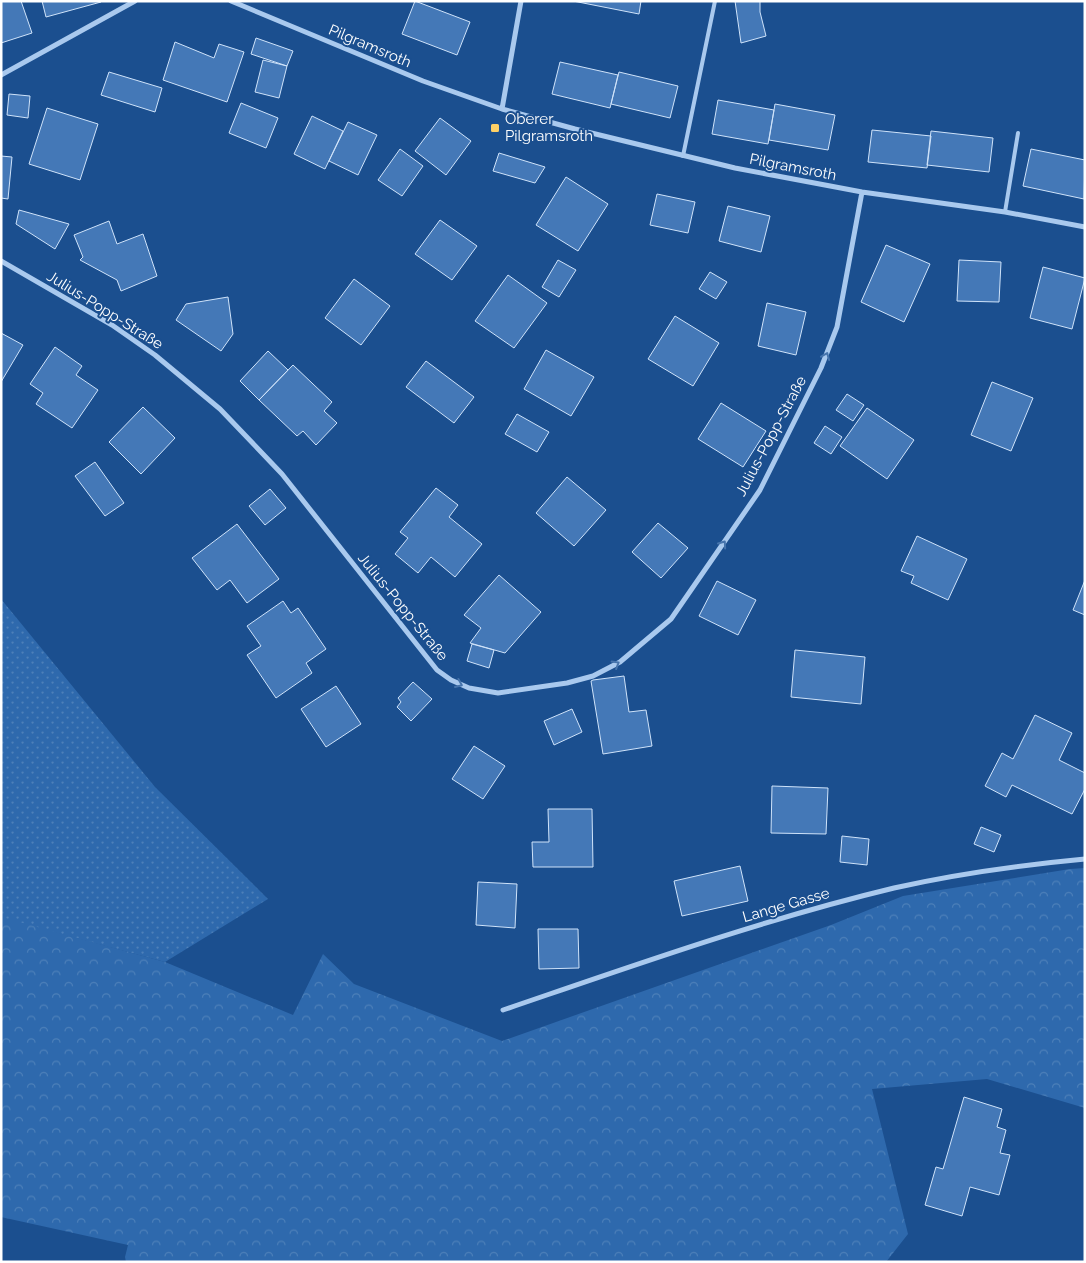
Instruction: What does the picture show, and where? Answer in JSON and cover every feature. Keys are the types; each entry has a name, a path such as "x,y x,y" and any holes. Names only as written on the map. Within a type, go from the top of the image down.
{"street":[{"path":"1,76 135,1"},
{"name":"Pilgramsroth","path":"231,1 423,81 502,109 575,129 735,168 862,192 1004,212 1085,228"},
{"path":"502,109 521,1"},
{"name":"Julius-Popp-Straße","path":"1,261 112,325 148,350 220,409 282,474 437,670 451,680 469,688 498,693 567,683 593,676 620,662 671,619 760,490 821,368 837,327 862,192"},
{"name":"Lange Gasse","path":"503,1010 697,943 895,888 982,872 1085,859"}],"lane":[{"path":"683,156 714,1"},
{"path":"1004,212 1018,134"}],"green space":[{"path":"1,599 155,787 268,899 165,962 1,918"},
{"path":"1085,868 1085,1108 987,1079 872,1089 908,1234 886,1262 126,1262 125,1257 128,1245 1,1217 1,917 165,962 293,1015 323,954 354,984 502,1041 831,925 903,896"}],"building":[{"path":"1,1 21,1 32,33 1,43"},
{"path":"42,1 101,1 101,2 46,17"},
{"path":"415,1 470,22 457,55 402,34"},
{"path":"573,1 641,1 639,14"},
{"path":"735,1 760,1 760,12 766,36 741,43"},
{"path":"256,38 293,51 287,66 251,54"},
{"path":"175,42 214,58 219,44 244,52 227,102 163,80"},
{"path":"263,60 287,66 279,98 255,92"},
{"path":"560,62 618,75 610,108 552,94"},
{"path":"109,72 162,88 155,112 101,95"},
{"path":"619,72 678,86 670,118 611,104"},
{"path":"9,94 30,96 28,118 7,115"},
{"path":"718,100 774,110 768,144 712,134"},
{"path":"241,103 278,118 266,148 229,133"},
{"path":"775,104 835,115 828,150 769,140"},
{"path":"47,108 98,124 80,180 29,164"},
{"path":"312,116 343,131 325,169 294,154"},
{"path":"440,118 471,141 446,175 415,151"},
{"path":"348,122 377,135 358,175 329,161"},
{"path":"872,130 931,136 927,168 868,162"},
{"path":"931,131 993,138 989,172 927,165"},
{"path":"400,149 423,166 402,196 378,180"},
{"path":"1031,149 1085,160 1084,199 1023,186"},
{"path":"499,153 545,167 535,183 493,171"},
{"path":"1,156 12,157 8,199 1,198"},
{"path":"566,177 608,204 578,251 536,225"},
{"path":"657,194 695,202 688,233 650,225"},
{"path":"728,206 770,216 761,252 719,241"},
{"path":"19,210 69,224 55,249 16,224"},
{"path":"440,220 477,246 452,280 415,254"},
{"path":"109,221 117,244 143,234 157,276 121,291 117,280 80,260 83,257 74,235"},
{"path":"886,245 930,264 904,322 861,302"},
{"path":"558,260 576,270 559,297 542,287"},
{"path":"959,260 1001,262 999,302 957,301"},
{"path":"1043,267 1085,278 1072,329 1030,318"},
{"path":"710,272 727,282 716,299 699,289"},
{"path":"508,275 547,303 514,348 475,321"},
{"path":"354,279 390,306 361,345 325,318"},
{"path":"228,297 233,334 221,351 176,320 186,304"},
{"path":"767,303 806,312 796,355 758,346"},
{"path":"675,316 719,343 693,386 648,359"},
{"path":"1,333 23,345 1,382"},
{"path":"55,347 82,366 76,375 98,390 72,428 36,404 43,393 30,384"},
{"path":"546,350 594,377 571,416 524,389"},
{"path":"268,351 288,370 259,400 240,381"},
{"path":"426,361 474,397 454,423 406,387"},
{"path":"293,365 332,402 324,411 337,423 316,445 303,431 297,436 259,400"},
{"path":"992,382 1033,398 1011,451 971,435"},
{"path":"847,394 864,405 853,421 836,410"},
{"path":"721,403 766,431 743,467 698,439"},
{"path":"143,407 175,438 141,474 109,442"},
{"path":"867,408 914,440 887,479 840,446"},
{"path":"517,414 549,432 537,452 505,434"},
{"path":"825,426 842,437 831,454 814,443"},
{"path":"95,462 124,503 105,516 75,476"},
{"path":"567,477 606,510 574,546 536,513"},
{"path":"436,488 458,505 449,517 482,544 455,577 431,557 418,573 395,554 408,538 400,532"},
{"path":"270,489 286,508 265,525 249,506"},
{"path":"658,523 688,548 661,578 632,552"},
{"path":"237,524 279,579 247,603 230,580 217,590 192,558"},
{"path":"917,536 967,559 948,600 911,583 914,576 901,571"},
{"path":"499,575 541,612 505,653 470,643 481,628 464,615"},
{"path":"1085,580 1085,615 1073,610"},
{"path":"717,581 756,600 738,635 699,616"},
{"path":"283,601 291,613 298,608 326,649 306,663 312,673 276,698 247,655 261,646 247,626"},
{"path":"472,644 494,650 489,668 467,661"},
{"path":"795,650 865,657 861,704 791,697"},
{"path":"624,676 629,712 646,710 652,746 603,754 591,681"},
{"path":"413,682 432,699 411,721 397,707 401,702 398,698"},
{"path":"336,686 361,724 326,747 301,709"},
{"path":"572,709 582,732 554,745 544,721"},
{"path":"1035,715 1072,733 1059,760 1085,773 1085,789 1072,814 1012,785 1006,797 985,786 1002,753 1013,759"},
{"path":"474,746 505,766 483,799 452,779"},
{"path":"772,786 828,788 826,834 771,833"},
{"path":"548,809 592,809 593,867 533,867 532,842 549,842"},
{"path":"981,827 1001,835 994,852 974,844"},
{"path":"842,836 869,839 867,865 840,862"},
{"path":"740,866 748,901 682,916 674,881"},
{"path":"478,882 517,884 515,928 476,925"},
{"path":"538,929 578,929 579,968 539,969"},
{"path":"964,1097 1002,1109 997,1127 1006,1130 1000,1153 1010,1155 999,1195 970,1187 962,1216 925,1205 936,1167 943,1169"}],"place":[{"name":"Oberer Pilgramsroth","path":"495,128"}]}
